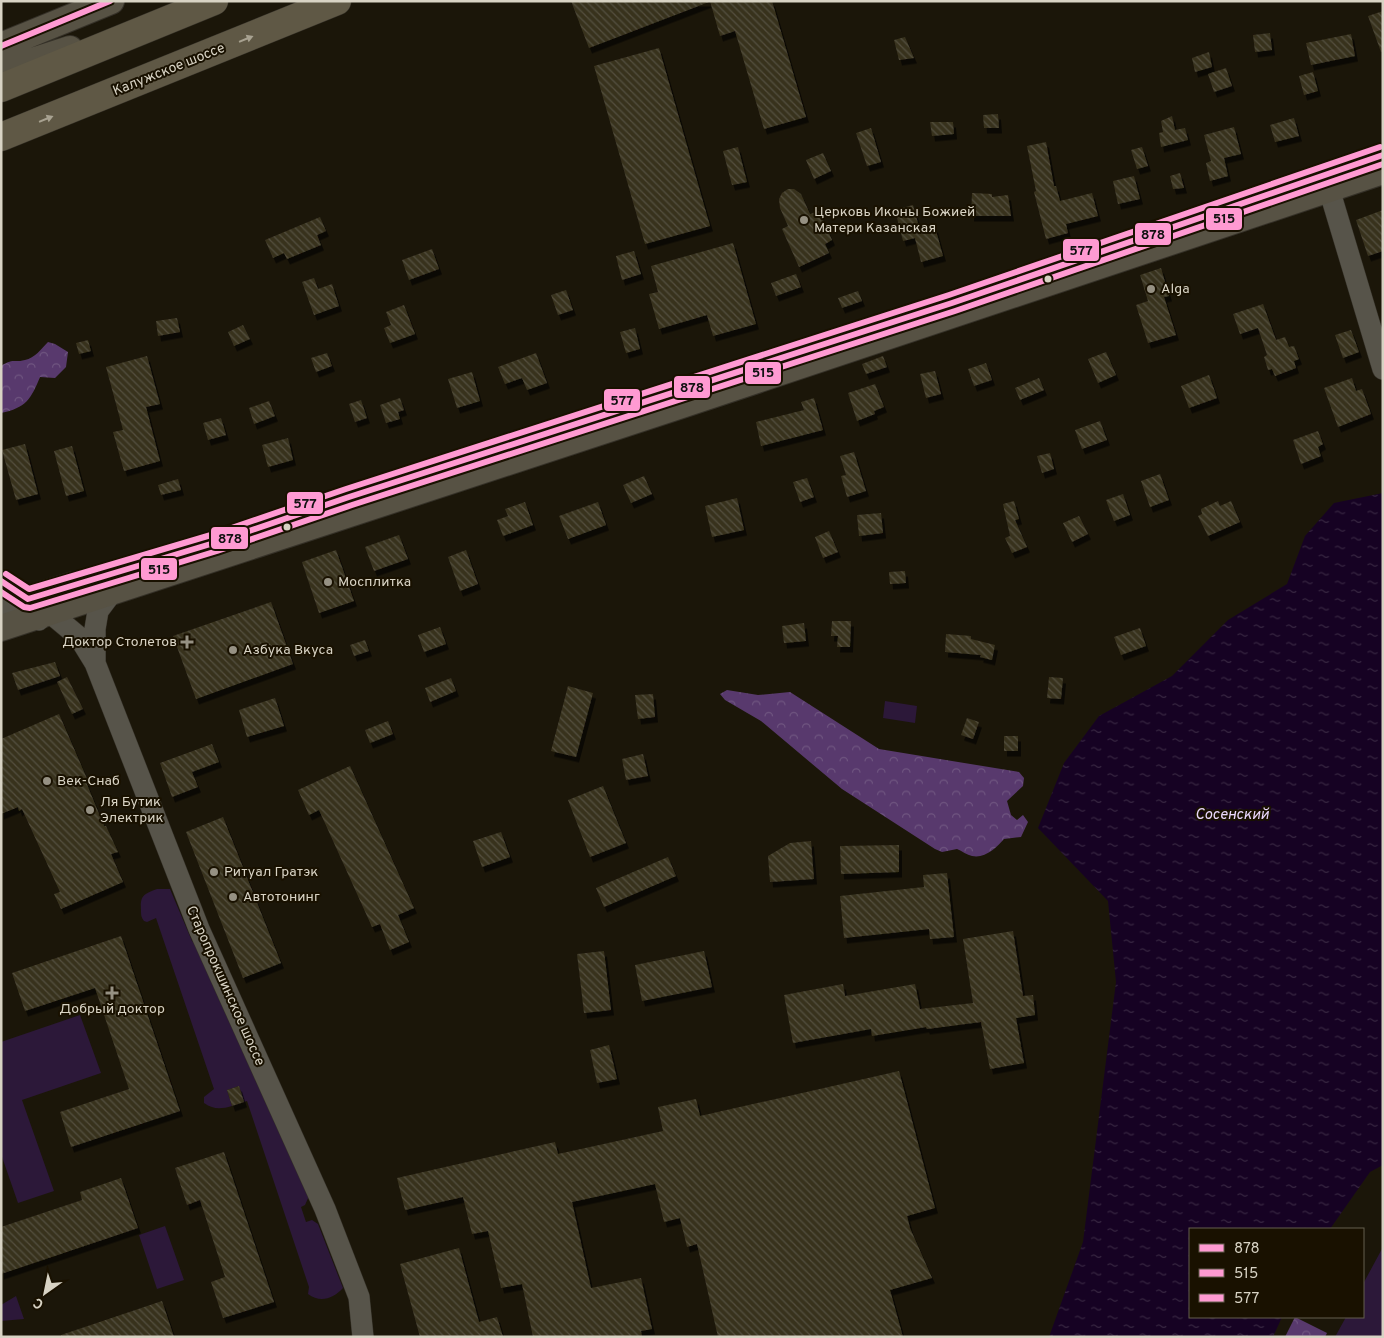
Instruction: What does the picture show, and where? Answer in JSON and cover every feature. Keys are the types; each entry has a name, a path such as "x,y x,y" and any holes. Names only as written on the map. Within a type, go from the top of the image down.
{"highway":[{"path":"1,88 214,1"},
{"name":"Калужское шоссе","path":"1,137 338,1"}],"main road":[{"path":"1,46 111,1"},
{"path":"1,71 180,15"},
{"path":"17,611 349,497 952,303 1383,156"},
{"path":"17,611 113,591 682,405 1383,171"}],"street":[{"path":"1329,189 1383,369"},
{"name":"Старопрокшинское шоссе","path":"1,581 17,611 79,636 95,662 199,929 325,1209 359,1297 363,1337"},
{"path":"95,662 95,629 98,611 113,591"}],"shaded area":[{"path":"885,701 917,706 915,723 883,718"},
{"path":"157,889 170,889 192,941 203,948 309,1196 305,1205 301,1207 306,1222 312,1220 318,1224 343,1288 331,1297 322,1299 308,1294 309,1287 247,1101 244,1102 239,1086 227,1090 232,1106 218,1108 204,1103 204,1097 214,1089 156,918 147,922 141,916 142,898"},
{"path":"80,1015 101,1073 22,1100 54,1191 18,1203 1,1154 1,1042"},
{"path":"165,1226 184,1280 157,1289 139,1235"},
{"path":"1383,1247 1383,1337 1335,1337 1345,1318 1364,1318 1364,1282"},
{"path":"16,1296 24,1319 1,1321 1,1305"}],"green space":[{"path":"48,342 68,352 66,367 55,378 40,377 27,401 16,408 1,413 1,366 9,362 29,359 38,353"},
{"path":"727,690 758,695 790,692 879,749 1019,772 1024,778 1023,786 1007,801 1011,815 1017,820 1023,815 1028,822 1021,837 1004,839 990,852 982,856 970,855 957,849 942,852 935,849 842,789 761,721 725,700 720,694"},
{"path":"1294,1318 1327,1333 1325,1337 1285,1337"}],"water":[{"name":"Сосенский","path":"1383,493 1383,1165 1370,1172 1331,1228 1189,1228 1189,1318 1282,1318 1273,1337 1049,1337 1083,1242 1116,982 1108,901 1038,828 1064,763 1099,716 1172,676 1228,620 1287,584 1305,536 1334,503"}],"building":[{"path":"571,1 709,1 709,2 589,48"},
{"path":"710,1 772,1 806,117 764,129 735,31 720,36"},
{"path":"1383,11 1383,51 1381,52 1368,16"},
{"path":"1270,33 1272,50 1255,52 1253,35"},
{"path":"1351,34 1355,56 1311,65 1306,43"},
{"path":"905,37 914,58 899,60 894,40"},
{"path":"659,48 710,226 645,244 594,66"},
{"path":"1209,52 1212,67 1195,72 1192,58"},
{"path":"1226,68 1232,86 1214,92 1208,74"},
{"path":"1313,72 1318,91 1304,95 1299,76"},
{"path":"998,114 999,128 984,128 983,115"},
{"path":"1172,116 1175,130 1185,128 1188,140 1161,147 1159,133 1163,132 1161,121"},
{"path":"1294,118 1299,136 1275,142 1270,125"},
{"path":"930,122 953,122 954,134 932,136"},
{"path":"1234,127 1241,154 1224,158 1228,176 1210,181 1206,163 1211,161 1204,135"},
{"path":"871,128 881,162 867,166 856,133"},
{"path":"1046,142 1054,186 1056,186 1060,201 1092,193 1098,216 1066,224 1068,233 1046,239 1034,192 1036,191 1027,146"},
{"path":"738,147 747,182 732,185 723,151"},
{"path":"1142,147 1148,166 1137,169 1131,150"},
{"path":"823,153 831,171 814,179 806,160"},
{"path":"1180,173 1184,188 1173,189 1170,176"},
{"path":"1134,176 1140,199 1118,204 1113,181"},
{"name":"Церковь Иконы Божией Матери Казанская","path":"788,189 794,189 801,194 810,214 819,211 832,240 825,244 829,253 799,267 782,229 788,226 780,208 779,199 782,193"},
{"path":"972,193 992,194 992,197 1008,195 1011,216 971,216"},
{"path":"913,205 920,231 935,227 943,256 921,262 915,238 903,241 895,210"},
{"path":"1383,210 1383,251 1368,256 1356,220"},
{"path":"320,217 326,231 317,235 321,245 287,259 284,253 273,258 265,240"},
{"path":"733,243 756,324 713,336 707,315 659,329 649,294 658,292 651,266"},
{"path":"432,249 439,269 409,280 402,260"},
{"path":"634,251 641,274 622,280 616,256"},
{"path":"1161,268 1169,296 1164,297 1176,335 1148,343 1136,305 1148,301 1140,275"},
{"path":"796,274 801,287 776,296 771,283"},
{"path":"314,278 318,289 332,284 339,306 314,315 302,282"},
{"path":"566,290 573,310 558,315 551,295"},
{"path":"858,291 862,301 842,308 838,298"},
{"path":"1263,304 1276,340 1285,337 1289,347 1294,346 1299,359 1294,361 1296,368 1275,376 1272,369 1268,370 1264,357 1267,355 1258,328 1240,334 1233,314"},
{"path":"404,305 415,334 390,343 384,328 391,325 386,312"},
{"path":"177,318 180,332 158,336 156,321"},
{"path":"243,325 250,339 234,346 228,332"},
{"path":"635,328 640,349 626,353 620,332"},
{"path":"1351,330 1359,352 1343,358 1335,335"},
{"path":"88,340 91,351 79,354 76,343"},
{"path":"1106,352 1116,375 1098,383 1088,359"},
{"path":"327,353 332,366 316,372 311,358"},
{"path":"536,353 547,383 527,390 522,378 505,384 498,367"},
{"path":"147,356 160,404 146,407 160,461 124,471 113,432 123,430 106,367"},
{"path":"883,356 887,367 866,374 862,364"},
{"path":"986,363 992,380 974,386 968,369"},
{"path":"935,371 941,394 926,398 920,374"},
{"path":"472,372 480,401 457,408 448,379"},
{"path":"1209,375 1217,398 1189,408 1181,386"},
{"path":"1039,378 1044,390 1020,400 1015,388"},
{"path":"1352,378 1356,391 1362,389 1371,414 1338,427 1324,388"},
{"path":"875,384 884,407 874,411 875,414 857,421 848,393"},
{"path":"400,398 404,410 398,412 400,419 386,423 380,405"},
{"path":"814,398 823,430 761,446 756,422 804,410 801,402"},
{"path":"361,400 367,418 355,422 349,404"},
{"path":"269,401 275,416 254,424 249,408"},
{"path":"221,418 226,435 208,440 203,423"},
{"path":"1100,421 1107,440 1082,449 1075,430"},
{"path":"1318,431 1323,444 1318,447 1321,456 1301,464 1293,440"},
{"path":"288,438 293,460 268,467 262,445"},
{"path":"25,444 38,494 16,500 2,450"},
{"path":"72,446 84,491 66,496 54,451"},
{"path":"854,452 866,491 847,497 841,476 846,475 840,456"},
{"path":"1050,453 1054,469 1042,473 1037,456"},
{"path":"1160,474 1169,500 1150,507 1141,481"},
{"path":"644,476 652,494 631,503 623,485"},
{"path":"807,478 814,497 800,502 793,482"},
{"path":"178,479 181,490 161,495 158,485"},
{"path":"1123,494 1130,515 1114,521 1106,500"},
{"path":"737,498 744,530 712,537 705,506"},
{"path":"1014,501 1019,519 1015,520 1027,547 1012,553 1005,538 1010,536 1003,504"},
{"path":"1218,501 1220,506 1231,501 1240,522 1208,536 1198,516 1202,514 1201,509"},
{"path":"525,502 533,525 503,536 497,520 508,516 505,509"},
{"path":"598,502 606,525 568,539 559,516"},
{"path":"881,513 883,533 859,536 857,515"},
{"path":"1079,516 1088,534 1072,542 1063,523"},
{"path":"829,531 838,552 823,558 815,537"},
{"path":"399,535 408,559 374,571 365,547"},
{"name":"Мосплитка","path":"336,550 354,601 319,613 302,562"},
{"path":"466,550 478,584 460,591 448,557"},
{"path":"905,571 906,583 890,584 889,572"},
{"name":"Азбука Вкуса","path":"271,602 293,664 196,699 173,636"},
{"path":"832,621 851,621 850,647 837,647 838,636 831,636"},
{"path":"804,623 806,641 784,643 782,626"},
{"path":"440,627 446,644 424,652 418,635"},
{"path":"1140,628 1146,646 1121,655 1114,637"},
{"path":"946,634 971,636 971,639 995,645 992,660 980,657 981,655 945,652"},
{"path":"365,640 369,651 354,656 350,645"},
{"path":"55,662 60,676 18,690 12,673"},
{"path":"67,677 83,709 72,714 57,682"},
{"path":"1049,677 1063,678 1061,699 1047,698"},
{"path":"451,678 456,691 430,702 425,688"},
{"path":"568,686 593,693 576,757 551,751"},
{"path":"653,694 655,717 638,719 635,695"},
{"path":"275,698 284,726 247,737 239,710"},
{"path":"59,714 88,781 86,782 104,826 106,826 118,852 111,854 123,882 61,909 54,894 60,892 22,809 19,811 18,807 1,814 1,739"},
{"path":"967,718 979,722 973,739 961,735"},
{"path":"388,721 393,734 370,743 365,730"},
{"path":"1004,736 1018,736 1018,751 1004,751"},
{"path":"212,744 219,762 192,772 198,787 172,797 160,763"},
{"path":"643,754 648,776 626,780 622,759"},
{"path":"350,766 414,908 398,915 409,942 390,950 380,924 372,927 319,810 309,815 298,790"},
{"path":"603,786 626,843 590,857 568,800"},
{"name":"Автотонинг","path":"223,817 281,963 243,978 186,832"},
{"path":"501,832 510,857 482,867 473,841"},
{"path":"811,841 814,879 770,882 768,856 790,843"},
{"path":"899,845 899,872 841,874 840,846"},
{"path":"668,857 676,876 604,907 596,888"},
{"path":"947,873 954,937 930,939 929,929 844,938 840,896 924,887 923,875"},
{"path":"1013,931 1023,996 1033,995 1035,1015 1016,1018 1024,1063 990,1069 981,1022 927,1029 926,1027 872,1036 871,1029 793,1043 784,995 843,984 845,996 915,984 920,1009 973,1003 963,939"},
{"path":"121,936 180,1111 71,1147 60,1112 129,1089 95,988 25,1011 12,973"},
{"path":"604,951 611,1010 584,1013 577,954"},
{"path":"704,951 712,987 642,1001 635,965"},
{"path":"609,1045 617,1079 597,1083 590,1050"},
{"path":"899,1071 935,1208 907,1216 910,1228 932,1278 890,1290 903,1337 718,1337 697,1244 687,1247 680,1218 664,1222 655,1184 572,1202 591,1288 641,1278 652,1329 641,1331 642,1337 533,1337 522,1284 501,1288 488,1231 472,1234 463,1197 405,1210 397,1178 555,1142 558,1154 663,1131 658,1107 696,1099 700,1116"},
{"path":"239,1086 244,1102 232,1106 227,1090"},
{"path":"224,1152 274,1302 223,1318 211,1282 225,1277 200,1200 187,1205 175,1168"},
{"path":"121,1178 138,1228 1,1274 1,1227 82,1200 80,1192"},
{"path":"459,1248 479,1322 497,1317 503,1337 420,1337 400,1264"},
{"path":"162,1301 174,1337 61,1337 61,1335"}],"transit line":[{"name":"878","path":"1,46 110,1"},
{"name":"577","path":"6,574 29,589 211,535 346,489 949,295 1380,147"},
{"name":"878","path":"1,581 28,599 214,543 349,497 952,303 1383,155"},
{"name":"515","path":"1,592 24,607 30,608 217,551 352,505 955,311 1383,164"}],"place":[{"name":"Церковь Иконы Божией Матери Казанская","path":"804,220"},
{"name":"Alga","path":"1151,289"},
{"name":"Мосплитка","path":"328,582"},
{"name":"Доктор Столетов","path":"187,642"},
{"name":"Азбука Вкуса","path":"233,650"},
{"name":"Век-Снаб","path":"47,781"},
{"name":"Ля Бутик Электрик","path":"90,810"},
{"name":"Ритуал Гратэк","path":"214,872"},
{"name":"Автотонинг","path":"233,897"},
{"name":"Добрый доктор","path":"112,993"}]}
